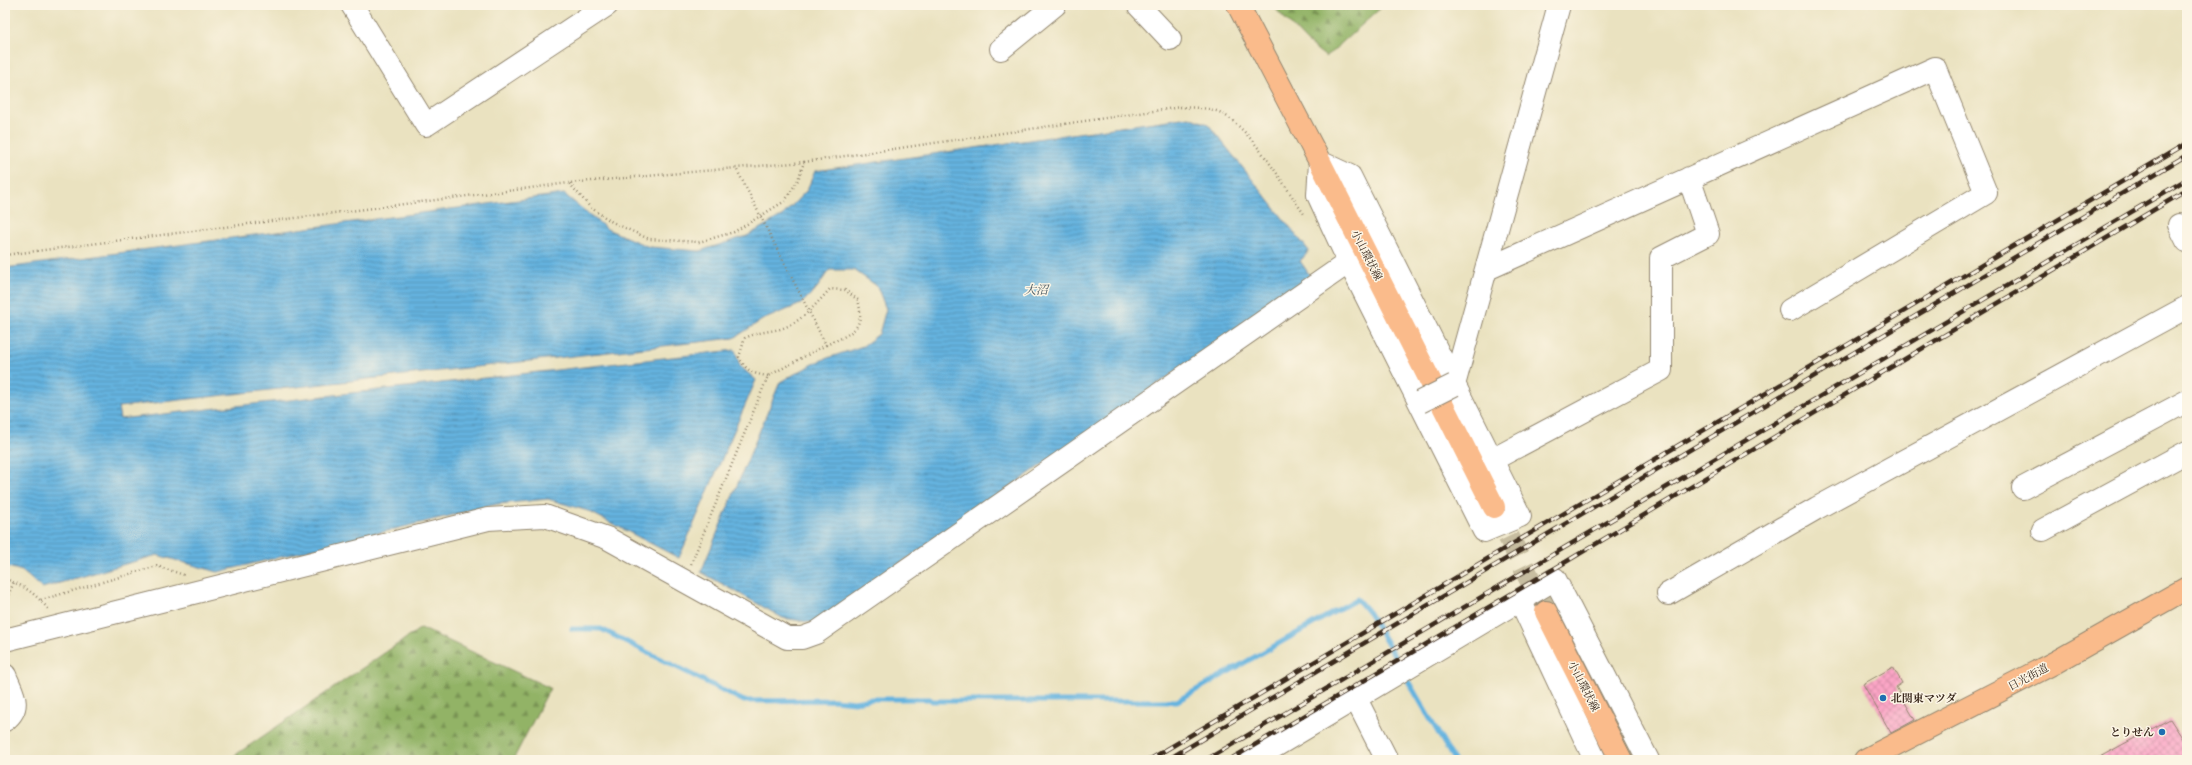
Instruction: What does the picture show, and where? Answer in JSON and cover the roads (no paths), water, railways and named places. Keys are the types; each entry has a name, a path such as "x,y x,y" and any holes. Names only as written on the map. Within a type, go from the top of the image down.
{"main road":[{"name":"小山環状線","path":"1238,5 1320,162 1494,507"},
{"name":"日光街道","path":"1865,760 2054,663 2187,588"},
{"name":"小山環状線","path":"1546,612 1621,760"}],"street":[{"path":"352,5 426,125 607,5"},
{"path":"1001,50 1055,5"},
{"path":"1138,5 1170,39"},
{"path":"1420,402 1454,385 1559,5"},
{"path":"1487,269 1935,68 1986,194 1790,310"},
{"path":"1320,162 1350,176 1520,516 1484,531 1349,262 1318,195 1320,162"},
{"path":"1492,460 1661,370 1661,258 1708,234 1689,178"},
{"path":"5,640 59,625 488,519 545,516 607,538 787,638 802,638 816,633 1349,262"},
{"path":"1668,594 1816,508 2187,307"},
{"path":"2023,488 2187,401"},
{"path":"2043,530 2187,452"},
{"path":"1252,760 1555,579 1648,760"},
{"path":"1520,600 1595,760"},
{"path":"5,675 16,702 15,710 5,720"},
{"path":"1356,698 1387,760"}],"water":[{"name":"大沼","path":"1189,117 1208,124 1309,251 1300,261 1311,277 815,623 783,618 701,572 780,382 819,361 863,346 879,334 886,309 877,286 854,270 829,270 817,288 801,304 762,320 734,338 118,407 120,419 735,350 740,366 756,380 679,558 588,511 548,499 498,504 218,572 157,555 42,588 22,571 5,566 5,268 564,194 607,229 649,247 700,251 747,236 783,215 807,190 815,171"}],"waterway":[{"path":"572,629 601,629 744,701 835,700 854,702 872,699 930,699 932,701 1177,701 1357,599 1369,613 1400,665"},
{"path":"1404,674 1454,760"}],"tunnel":[{"path":"1494,507 1546,612"}],"railway":[{"path":"1149,760 2187,143"},
{"path":"1167,760 2187,155"},
{"path":"1206,760 2187,179"},
{"path":"1229,760 1569,560 2187,190"}],"place":[{"name":"北関東マツダ","path":"1883,698"},
{"name":"とりせん","path":"2162,732"}]}
